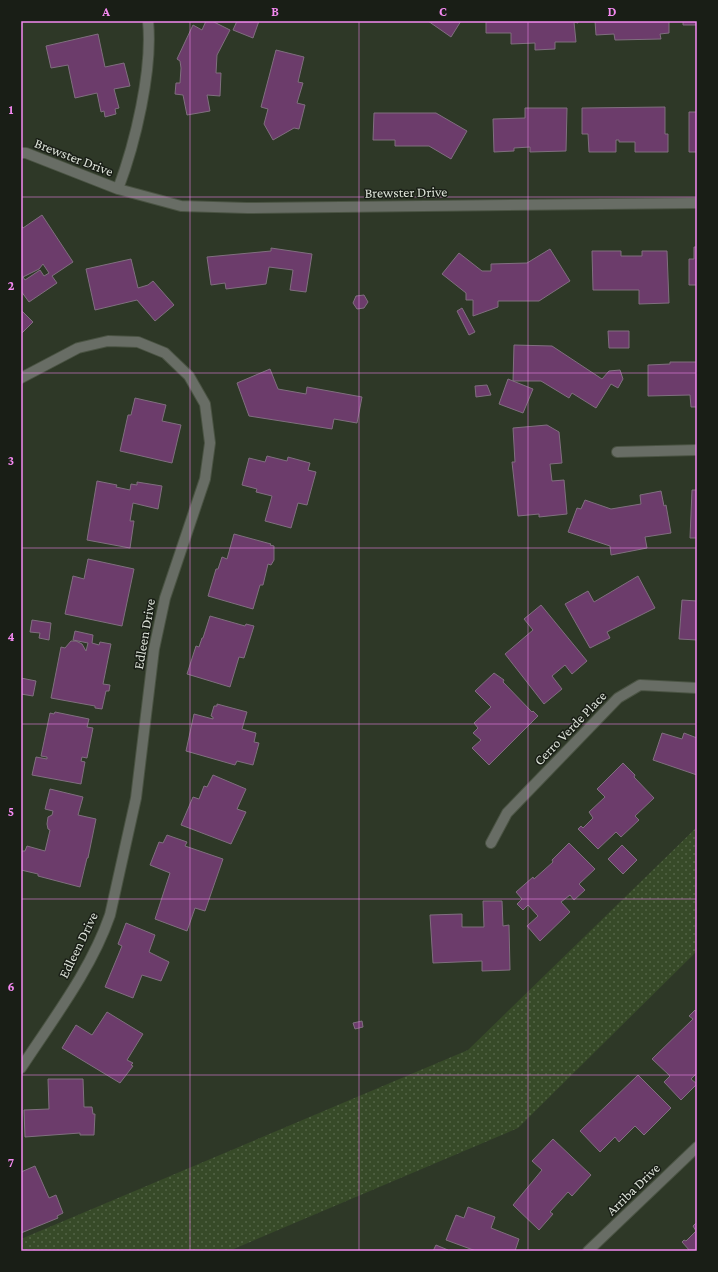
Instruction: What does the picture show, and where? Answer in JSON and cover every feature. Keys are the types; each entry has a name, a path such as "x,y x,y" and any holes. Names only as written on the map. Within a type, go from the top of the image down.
{"street":[{"name":"Brewster Drive","path":"118,189 129,160 147,74 148,21"},
{"name":"Brewster Drive","path":"21,154 26,153 118,189 181,206 247,208 697,203"},
{"name":"Edleen Drive","path":"21,378 78,348 108,341 138,342 165,353 189,376 205,404 210,443 205,479 165,598 154,649 136,798 110,915 104,932 81,976 21,1068"},
{"path":"617,452 697,450"},
{"name":"Cerro Verde Place","path":"491,843 506,813 618,698 640,685 697,688"},
{"name":"Arriba Drive","path":"588,1251 697,1147"}],"green space":[{"path":"697,827 697,951 518,1128 229,1251 21,1251 21,1239 468,1050"}],"building":[{"path":"206,21 212,21 230,30 217,55 216,73 221,73 220,96 207,95 210,111 187,115 183,95 175,94 176,83 180,83 181,68 180,61 177,59 193,25 202,30"},
{"path":"237,21 259,21 253,38 233,30"},
{"path":"428,21 461,21 451,37"},
{"path":"486,21 578,21 578,23 574,22 576,42 555,42 555,49 535,50 535,43 511,44 511,33 486,33"},
{"path":"595,21 669,21 669,33 660,34 661,39 615,40 614,34 596,35"},
{"path":"683,21 697,21 697,25 683,25"},
{"path":"98,34 105,67 124,63 130,86 114,89 119,108 115,109 116,114 105,117 104,111 101,112 97,93 75,98 68,65 51,68 46,46"},
{"path":"276,50 304,57 298,82 303,83 297,103 305,105 299,129 294,128 273,140 264,124 268,109 261,107"},
{"path":"665,107 665,134 668,134 668,152 635,152 635,142 619,142 619,140 616,140 616,152 589,152 588,134 582,134 582,108"},
{"path":"525,108 567,108 566,151 530,152 530,147 514,148 514,151 494,152 493,119 525,118"},
{"path":"689,112 697,112 697,152 689,152"},
{"path":"374,113 436,113 467,131 451,159 429,146 395,146 395,140 373,140"},
{"path":"42,215 73,262 52,276 57,283 29,302 21,291 21,225 23,228","holes":["43,264 49,273 44,276 40,270 25,280 23,277 39,269"]},
{"path":"694,247 697,247 697,285 689,285 689,259 694,259"},
{"path":"271,248 312,254 306,292 290,290 293,270 269,267 266,284 226,289 225,283 211,285 207,257 271,251"},
{"path":"550,249 570,281 539,301 498,301 498,307 473,316 473,300 466,300 466,293 442,274 459,253 482,271 491,271 491,264 527,263"},
{"path":"592,251 621,251 621,256 642,256 642,251 667,251 669,303 639,304 639,290 593,290"},
{"path":"131,259 138,288 148,285 153,281 174,305 155,321 137,300 95,310 86,269"},
{"path":"364,295 368,302 364,308 357,309 353,303 356,296"},
{"path":"462,308 475,332 469,335 457,311"},
{"path":"21,310 33,322 21,334"},
{"path":"608,331 629,331 629,348 609,348"},
{"path":"514,345 552,346 602,379 609,371 620,370 623,379 618,388 611,384 596,408 572,393 569,398 541,381 513,381"},
{"path":"670,362 697,362 697,407 691,407 690,395 648,396 648,365 670,364"},
{"path":"270,369 278,389 306,394 307,387 362,397 357,423 334,419 332,429 249,416 237,383"},
{"path":"508,379 533,389 523,413 499,404"},
{"path":"487,385 491,395 476,397 475,386"},
{"path":"135,398 166,405 162,421 181,425 172,463 120,451 128,415 131,415"},
{"path":"547,425 559,432 562,463 550,464 552,481 564,480 567,514 539,517 539,514 518,516 512,462 515,462 513,428"},
{"path":"267,456 287,461 288,457 310,463 308,470 316,472 307,505 298,503 291,528 265,521 272,496 256,492 257,489 242,485 249,458 265,462"},
{"path":"97,481 117,485 116,487 130,490 131,484 137,485 137,482 162,486 158,509 133,503 130,521 134,521 130,548 87,540"},
{"path":"692,490 697,490 697,538 690,538"},
{"path":"661,491 664,506 666,505 671,533 645,537 647,548 611,555 610,546 568,532 577,508 581,509 585,500 611,509 641,504 640,495"},
{"path":"234,534 274,546 274,560 271,565 268,564 263,585 260,585 253,609 208,596 216,569 218,569 222,557 227,559"},
{"path":"88,559 134,569 122,626 65,614 73,576 84,579"},
{"path":"638,576 655,608 607,632 610,638 590,648 565,604 588,591 594,602"},
{"path":"682,600 697,601 697,640 679,639"},
{"path":"541,605 587,661 572,674 565,665 552,676 562,689 544,704 505,654 533,630 524,619"},
{"path":"210,616 245,626 246,624 254,626 244,658 239,657 230,687 187,674 196,646 199,647"},
{"path":"32,620 51,623 49,640 39,638 40,633 30,632"},
{"path":"75,631 93,635 92,643 99,645 100,642 111,644 103,684 110,685 109,691 106,691 102,709 95,708 95,706 51,698 61,647 65,648 71,641 76,641 82,644 86,651 88,643 73,640"},
{"path":"494,673 504,680 503,682 532,712 533,711 538,716 489,765 472,748 481,740 473,733 478,728 474,723 491,707 475,691"},
{"path":"21,678 36,681 33,696 21,694"},
{"path":"217,704 247,712 242,729 256,733 254,742 259,743 253,765 237,761 235,765 186,751 194,714 213,719 211,716 214,706 217,706"},
{"path":"55,712 89,719 87,727 93,728 87,758 82,757 81,761 85,762 81,784 32,775 36,757 47,759 47,757 41,756 50,713 54,714"},
{"path":"662,733 682,739 684,733 697,738 697,775 653,760"},
{"path":"623,763 654,798 635,816 639,820 621,837 616,832 598,849 578,829 581,826 583,828 593,818 589,812 605,797 597,789"},
{"path":"213,775 246,789 237,809 246,812 231,844 181,825 193,797 199,799 204,786 207,787"},
{"path":"50,789 83,797 78,815 96,819 80,887 21,870 21,854 22,851 25,851 27,846 45,851 50,830 48,829 47,824 48,817 52,815 53,811 45,809"},
{"path":"167,835 187,842 185,846 223,859 205,911 195,908 187,931 155,919 170,873 150,865 159,842 163,843"},
{"path":"569,843 595,869 579,884 585,890 574,900 570,895 561,902 570,912 540,941 527,926 538,916 528,905 523,910 517,904 522,899 516,892 533,877 534,879 553,862 552,860"},
{"path":"622,845 637,860 623,874 608,859"},
{"path":"483,901 502,901 503,926 509,925 510,970 482,971 482,961 433,963 430,915 462,914 462,927 484,927"},
{"path":"126,923 155,935 149,952 169,962 161,981 142,975 133,998 105,987 122,946 118,944"},
{"path":"695,1010 697,1013 697,1073 691,1079 697,1084 681,1100 664,1082 670,1076 652,1059 693,1019 689,1016"},
{"path":"107,1012 143,1034 127,1060 133,1063 131,1065 133,1066 120,1083 62,1048 76,1025 92,1035"},
{"path":"362,1021 363,1027 355,1029 353,1023"},
{"path":"638,1075 671,1108 644,1135 635,1126 619,1142 615,1137 600,1152 580,1131"},
{"path":"48,1079 83,1079 84,1107 92,1107 93,1114 95,1114 94,1135 80,1135 80,1133 25,1137 24,1110 49,1109"},
{"path":"553,1139 591,1175 572,1196 568,1192 550,1212 553,1214 539,1230 513,1205 542,1170 532,1161"},
{"path":"35,1166 49,1198 56,1195 63,1213 57,1216 58,1218 21,1233 21,1172"},
{"path":"468,1207 495,1217 491,1228 519,1239 515,1251 476,1251 446,1240 456,1215 464,1218"},
{"path":"697,1222 697,1251 690,1251 682,1242 684,1240 686,1241 696,1231 693,1226"},
{"path":"436,1245 448,1250 433,1251"}]}
